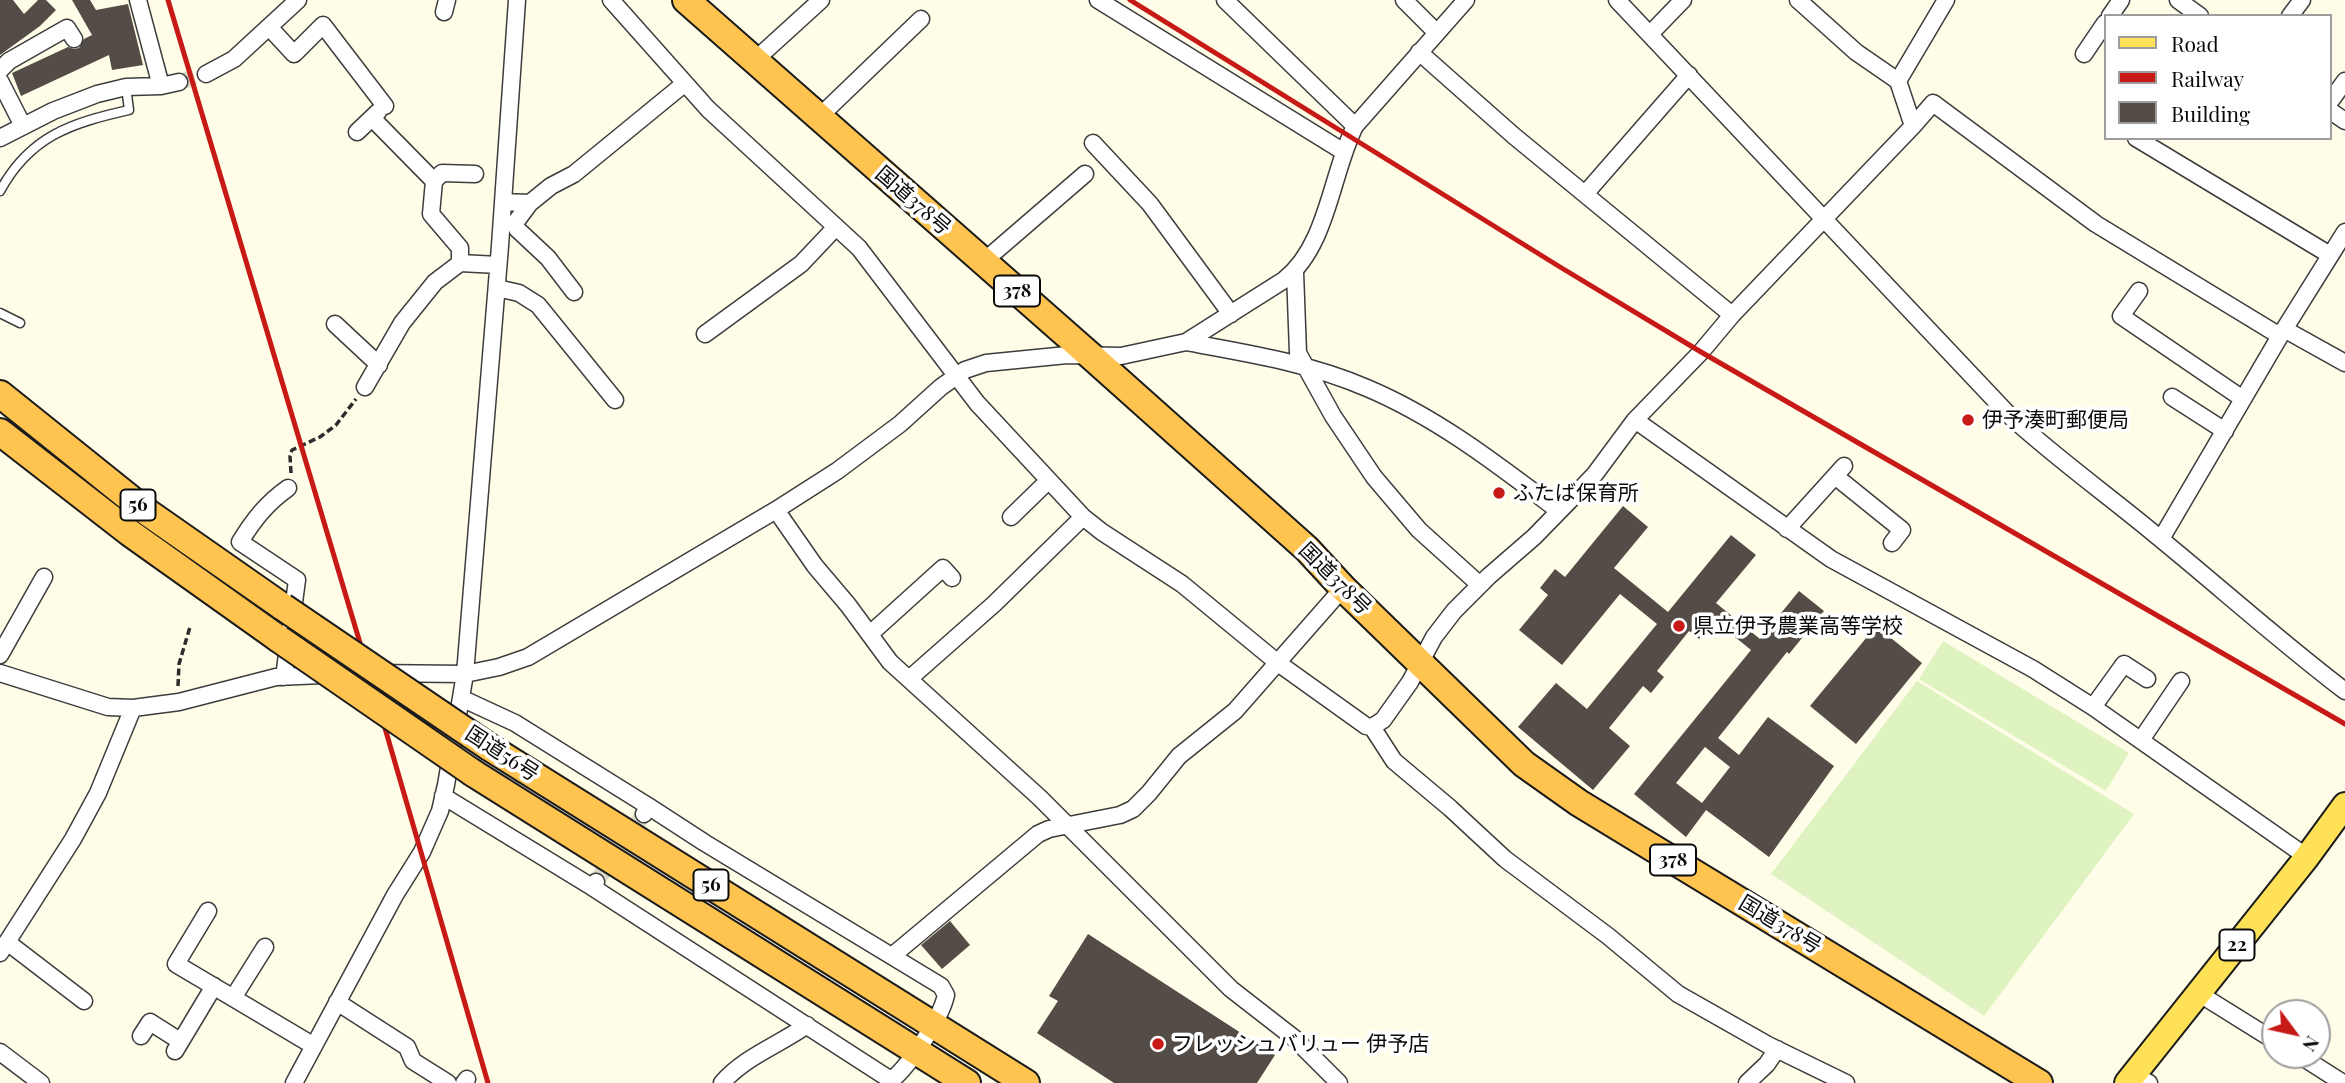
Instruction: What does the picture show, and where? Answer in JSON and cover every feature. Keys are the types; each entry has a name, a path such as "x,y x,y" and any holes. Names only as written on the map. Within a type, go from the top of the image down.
{"highway":[{"name":"国道378号","path":"685,0 1307,549 1343,588 1524,764 1549,783 2039,1083"},
{"name":"国道56号","path":"0,394 147,512 489,747 1026,1083"},
{"name":"国道56号","path":"0,432 130,533 473,773 967,1083"}],"main road":[{"name":"22","path":"2137,1080 2198,993 2345,805"}],"street":[{"path":"138,0 161,86"},
{"path":"206,74 234,59 298,0"},
{"path":"294,1083 395,895 422,852 440,811 464,674 517,0"},
{"path":"611,0 684,83 734,134 836,227 874,266 977,403 1083,517 1202,598 1278,663 1366,726 1372,727 1383,720 1410,682 1434,637 1447,620 1480,584 1534,537 1595,474 1635,420 1933,103 2096,224 2282,332 2345,363"},
{"path":"754,61 821,0"},
{"path":"1098,0 1344,152"},
{"path":"1404,0 1436,32"},
{"path":"0,673 108,707 133,708 179,702 284,677 464,674 499,667 528,657 837,471 900,424 965,370 986,363 1067,355 1121,356 1186,342 1295,272 1307,253 1330,202 1344,152 1355,126 1465,0"},
{"path":"1617,0 2046,450 2161,539 2345,691"},
{"path":"1651,33 1683,0"},
{"path":"1798,0 1856,52 1898,81 1913,126"},
{"path":"1898,81 1946,0"},
{"path":"2178,0 2197,14"},
{"path":"1227,1 1355,126"},
{"path":"818,118 920,19"},
{"path":"2084,54 2104,24"},
{"path":"269,27 295,54 323,26 389,102 357,132"},
{"path":"0,70 9,61 67,28 74,38"},
{"path":"1419,52 1514,136 1732,315"},
{"path":"1585,194 1689,75"},
{"path":"0,81 23,126"},
{"path":"2331,100 2345,81"},
{"path":"3,141 23,126 53,111 97,94 126,87 161,86 179,82"},
{"path":"574,292 548,258 517,229 515,223 530,202 551,186 574,174 684,83"},
{"path":"372,118 434,181"},
{"path":"2139,140 2330,256"},
{"path":"1094,143 1150,204 1231,314"},
{"path":"460,263 460,248 431,214 434,181 442,173 475,174"},
{"path":"983,262 1085,174"},
{"path":"503,202 530,202"},
{"path":"705,334 801,264 836,227"},
{"path":"2161,539 2282,332 2345,232"},
{"path":"365,387 402,323 435,282 460,263 498,265"},
{"path":"1295,272 1298,353 1333,416 1374,477 1419,530 1480,584"},
{"path":"496,288 519,293 538,305 615,400"},
{"path":"2138,291 2121,316 2244,399"},
{"path":"335,324 379,365"},
{"path":"1186,342 1304,367 1366,388 1417,413 1473,446 1559,511"},
{"path":"2172,397 2225,431"},
{"path":"1635,420 1831,559 2033,669 2093,707 2307,857"},
{"path":"1787,529 1840,471 1902,530 1892,543"},
{"path":"1011,517 1048,481"},
{"path":"284,677 297,580 240,542 255,517 288,488"},
{"path":"776,510 890,662 1040,798 1231,989 1294,1038 1339,1083"},
{"path":"909,679 994,604 1083,517"},
{"path":"870,634 943,568 952,578"},
{"path":"0,655 44,577"},
{"path":"892,956 1038,834 1049,829 1120,815 1133,809 1150,793 1179,756 1235,711 1343,588"},
{"path":"2093,707 2124,664 2147,679"},
{"path":"2141,740 2181,681"},
{"path":"443,796 594,884 886,1077 893,1079 915,1051 944,1005 946,995 941,986 646,810 515,723 461,698"},
{"path":"84,1001 4,947 86,816 133,708"},
{"path":"1372,727 1394,761 1505,859 1608,936 1678,994 1777,1049 1846,1083"},
{"path":"208,911 176,964 314,1046"},
{"path":"233,998 265,947"},
{"path":"141,1036 150,1022 178,1046 214,986"},
{"path":"2198,993 2261,1032"},
{"path":"337,1002 407,1047 413,1061 448,1083"},
{"path":"722,1083 749,1060 807,1025"},
{"path":"1747,1083 1767,1064 1777,1049"},
{"path":"0,1052 41,1083"},
{"path":"2320,1069 2343,1083"}],"lane":[{"path":"0,191 27,152 51,135 97,117 129,110 126,87"},
{"path":"0,313 20,324"}],"path":[{"path":"288,488 293,482 290,464 292,450 320,438 336,425 365,387"},
{"path":"179,702 177,682 190,627"}],"green space":[{"path":"1943,641 2129,753 2106,791 1919,679"},
{"path":"1917,681 2134,814 1984,1016 1771,874"}],"building":[{"path":"0,0 13,0 24,14 38,0 46,0 56,10 40,26 0,55"},
{"path":"72,0 90,0 96,10 128,4 143,65 112,70 109,55 21,96 12,73 68,47 79,48 84,39 92,35"},
{"path":"1623,506 1648,527 1614,568 1668,612 1731,535 1756,555 1716,603 1760,639 1799,591 1824,611 1789,654 1787,652 1718,738 1739,755 1768,717 1834,766 1769,857 1706,810 1686,837 1634,794 1751,650 1714,620 1699,639 1689,631 1657,671 1664,677 1651,693 1643,686 1609,728 1630,746 1593,790 1518,727 1556,683 1587,709 1657,624 1620,594 1562,665 1519,630 1548,595 1540,588 1555,569 1565,577","holes":["1705,747 1730,767 1702,803 1676,783"]},
{"path":"1876,626 1922,663 1856,744 1810,706"},
{"path":"950,921 970,945 942,969 921,945"},
{"path":"1088,934 1275,1055 1257,1083 1114,1083 1037,1033 1058,1001 1049,996"}],"tunnel":[{"path":"179,82 206,74"},
{"path":"596,882 644,814"}],"railway":[{"path":"168,0 488,1083"},
{"path":"1130,0 1701,352 2345,724"}],"place":[{"name":"伊予湊町郵便局","path":"1968,420"},
{"name":"ふたば保育所","path":"1499,493"},
{"name":"県立伊予農業高等学校","path":"1679,626"},
{"name":"フレッシュバリュー 伊予店","path":"1158,1044"}]}
